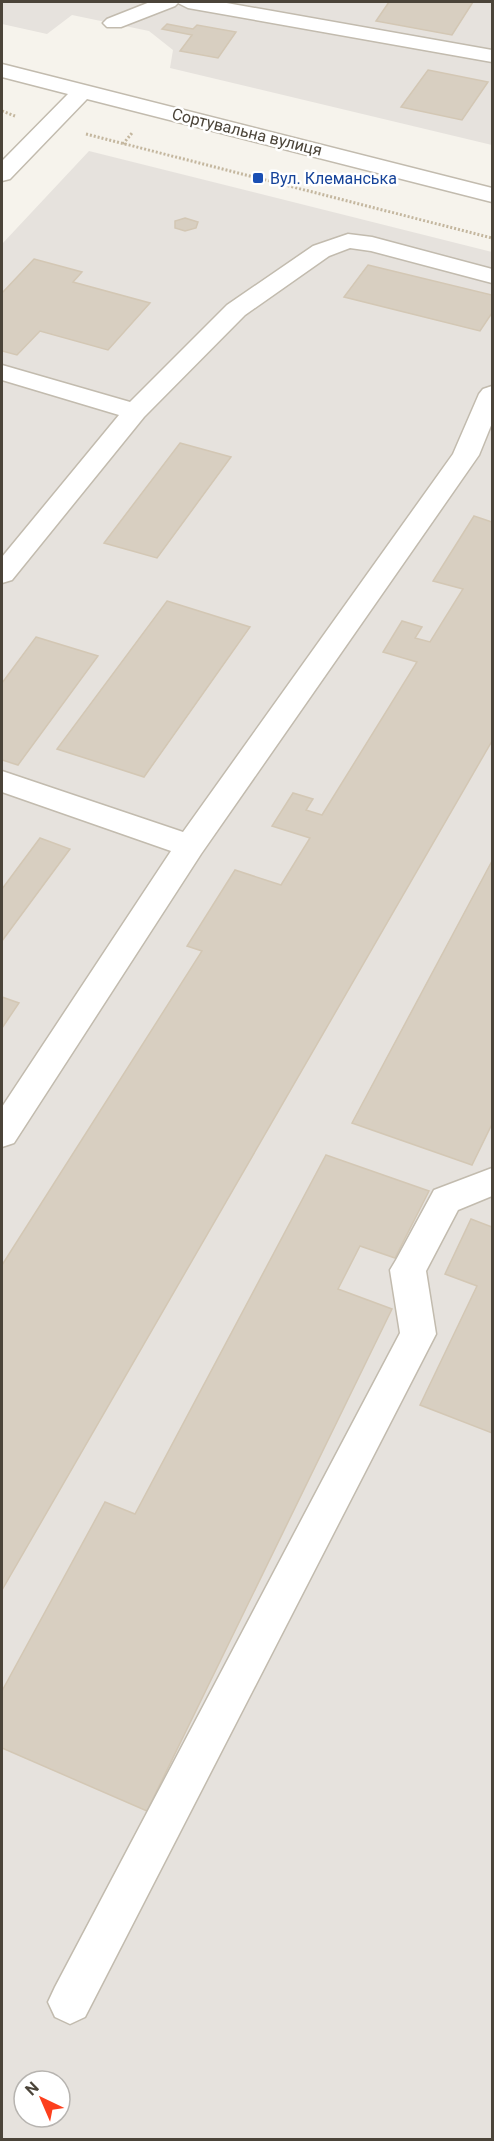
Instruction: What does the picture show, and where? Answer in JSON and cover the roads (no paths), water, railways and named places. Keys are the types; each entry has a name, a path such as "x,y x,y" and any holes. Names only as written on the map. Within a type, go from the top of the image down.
{"street":[{"path":"128,2 114,23 168,2"},
{"path":"188,2 492,56"},
{"name":"Сортувальна вулиця","path":"2,71 492,195"},
{"path":"2,174 83,91"},
{"path":"2,574 135,412 236,310 321,251 348,241 372,244 492,276"},
{"path":"2,372 135,412"},
{"path":"2,1134 190,846 466,455 492,394"},
{"path":"2,782 190,846"},
{"path":"70,2002 418,1335 408,1270 447,1200 492,1182"}],"place":[{"name":"Вул. Клеманська","path":"258,178"}]}
